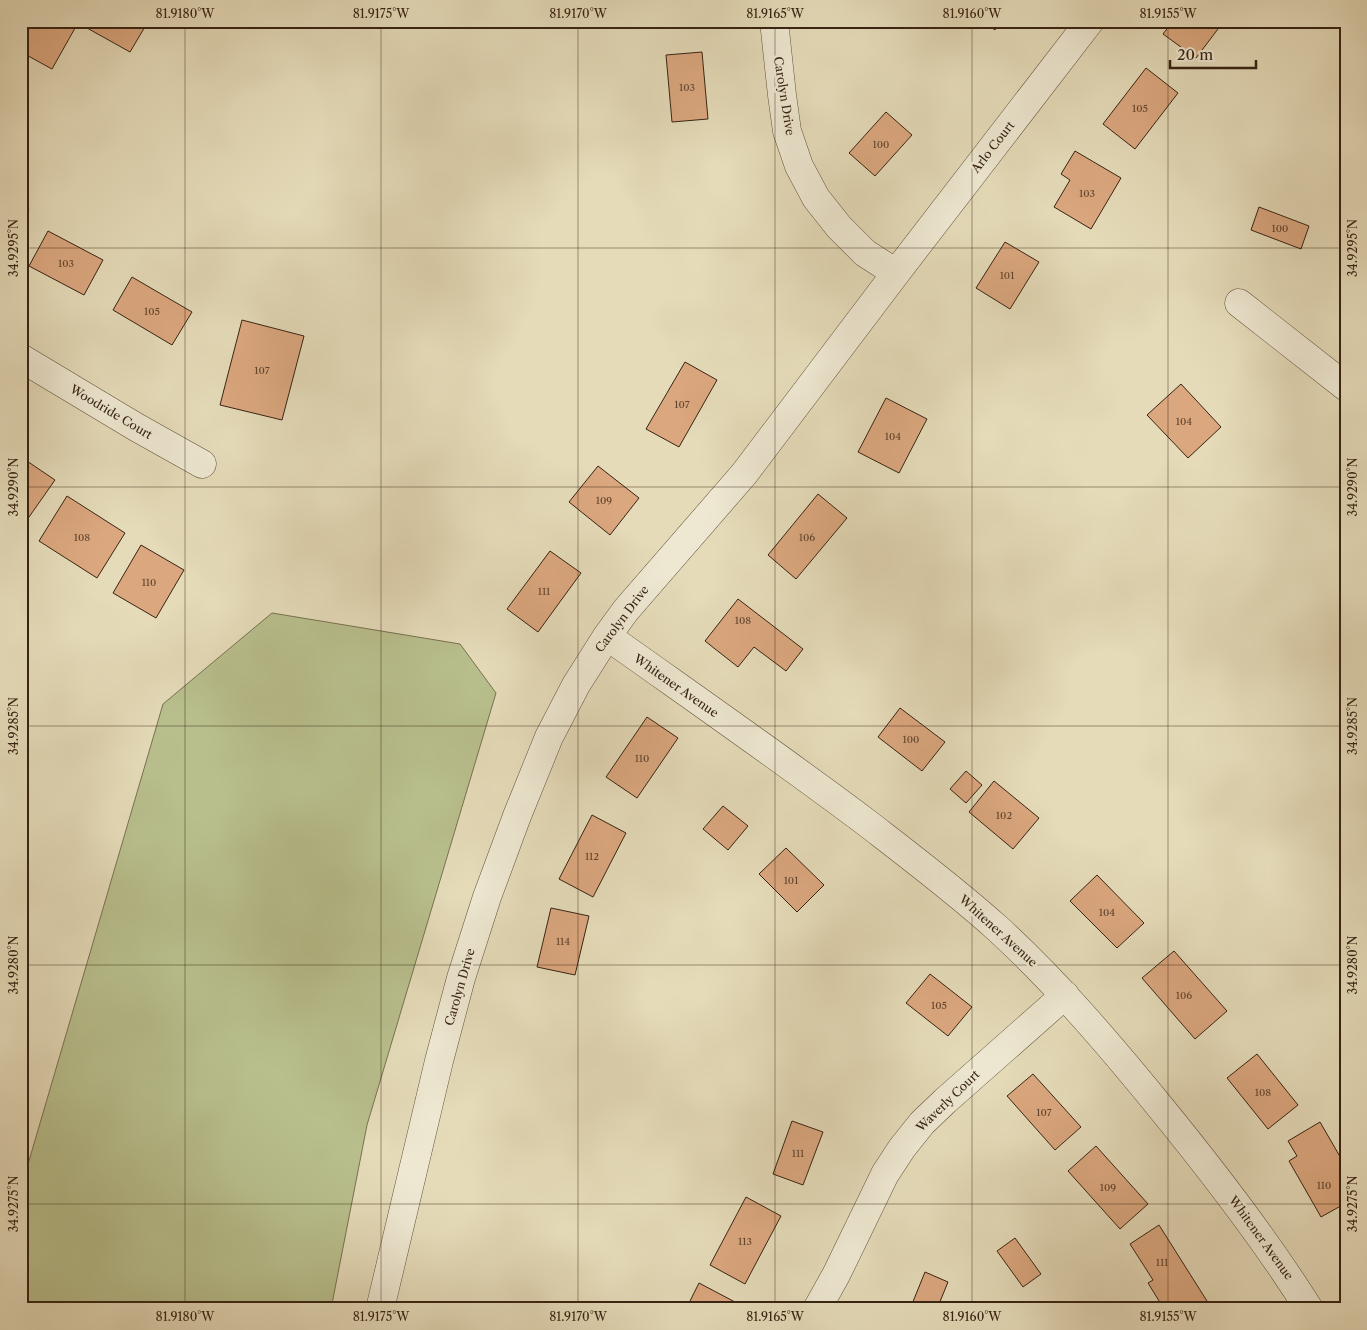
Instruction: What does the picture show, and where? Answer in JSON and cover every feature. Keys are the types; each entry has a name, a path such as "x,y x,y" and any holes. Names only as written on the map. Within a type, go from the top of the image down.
{"street":[{"name":"Carolyn Drive","path":"380,1309 438,1061 461,978 487,897 517,816 550,737 576,685 606,636 626,610 744,474 896,273 866,253 839,227 816,198 799,166 787,131 774,21"},
{"name":"Arlo Court","path":"896,273 1090,21"},
{"path":"1239,303 1346,387"},
{"name":"Woodride Court","path":"21,358 202,464"},
{"name":"Whitener Avenue","path":"606,636 825,792 922,865 996,927 1031,960 1102,1036 1198,1152 1287,1273 1309,1309"},
{"name":"Waverly Court","path":"817,1309 836,1275 885,1174 922,1123 1065,995"}],"green space":[{"path":"272,613 460,644 496,693 367,1125 331,1309 21,1309 21,1188 163,704"}],"building":[{"path":"21,21 79,21 52,69 21,52"},
{"path":"91,21 140,21 146,25 130,52 87,28"},
{"path":"983,21 1000,21 995,30"},
{"path":"1173,21 1224,21 1196,58 1163,34"},
{"path":"702,52 708,119 672,122 666,55"},
{"path":"1146,68 1178,93 1135,149 1103,124"},
{"path":"886,112 912,135 875,176 849,153"},
{"path":"1075,151 1121,178 1091,229 1054,207 1070,180 1061,174"},
{"path":"21,204 29,209 21,223"},
{"path":"1259,207 1309,226 1301,249 1251,230"},
{"path":"48,231 103,260 84,295 29,266"},
{"path":"1005,242 1039,262 1010,309 976,288"},
{"path":"132,277 192,312 172,345 113,310"},
{"path":"242,320 304,336 282,420 220,405"},
{"path":"685,362 717,380 679,447 646,429"},
{"path":"1181,384 1221,427 1188,458 1147,415"},
{"path":"886,398 927,419 899,473 858,452"},
{"path":"21,457 55,480 22,527 21,526"},
{"path":"598,466 639,498 610,535 569,502"},
{"path":"818,494 847,518 796,579 768,555"},
{"path":"67,496 125,533 97,578 39,541"},
{"path":"141,545 184,570 156,618 113,593"},
{"path":"550,551 581,573 538,632 507,609"},
{"path":"738,599 803,649 786,671 754,647 738,667 705,641"},
{"path":"900,708 945,742 922,771 878,737"},
{"path":"647,717 678,738 637,798 606,777"},
{"path":"966,771 982,785 966,803 950,789"},
{"path":"994,781 1039,818 1013,849 969,812"},
{"path":"723,806 748,826 728,850 703,829"},
{"path":"592,815 626,833 593,897 559,879"},
{"path":"786,848 824,885 797,912 759,874"},
{"path":"1097,875 1144,923 1117,948 1070,901"},
{"path":"551,908 589,916 575,975 537,967"},
{"path":"1174,951 1227,1011 1195,1039 1142,978"},
{"path":"930,974 972,1007 948,1036 906,1003"},
{"path":"1257,1054 1298,1105 1268,1129 1227,1078"},
{"path":"1033,1074 1081,1127 1055,1150 1007,1096"},
{"path":"792,1121 823,1132 803,1185 773,1174"},
{"path":"1320,1122 1346,1167 1346,1203 1321,1217 1289,1161 1297,1156 1288,1141"},
{"path":"1096,1146 1148,1204 1120,1229 1068,1171"},
{"path":"746,1197 781,1216 745,1284 710,1265"},
{"path":"1159,1225 1207,1301 1195,1309 1164,1309 1148,1283 1153,1280 1130,1244"},
{"path":"1015,1238 1041,1274 1023,1287 997,1251"},
{"path":"925,1272 948,1282 937,1309 910,1309"},
{"path":"699,1283 735,1302 731,1309 686,1309"}]}
